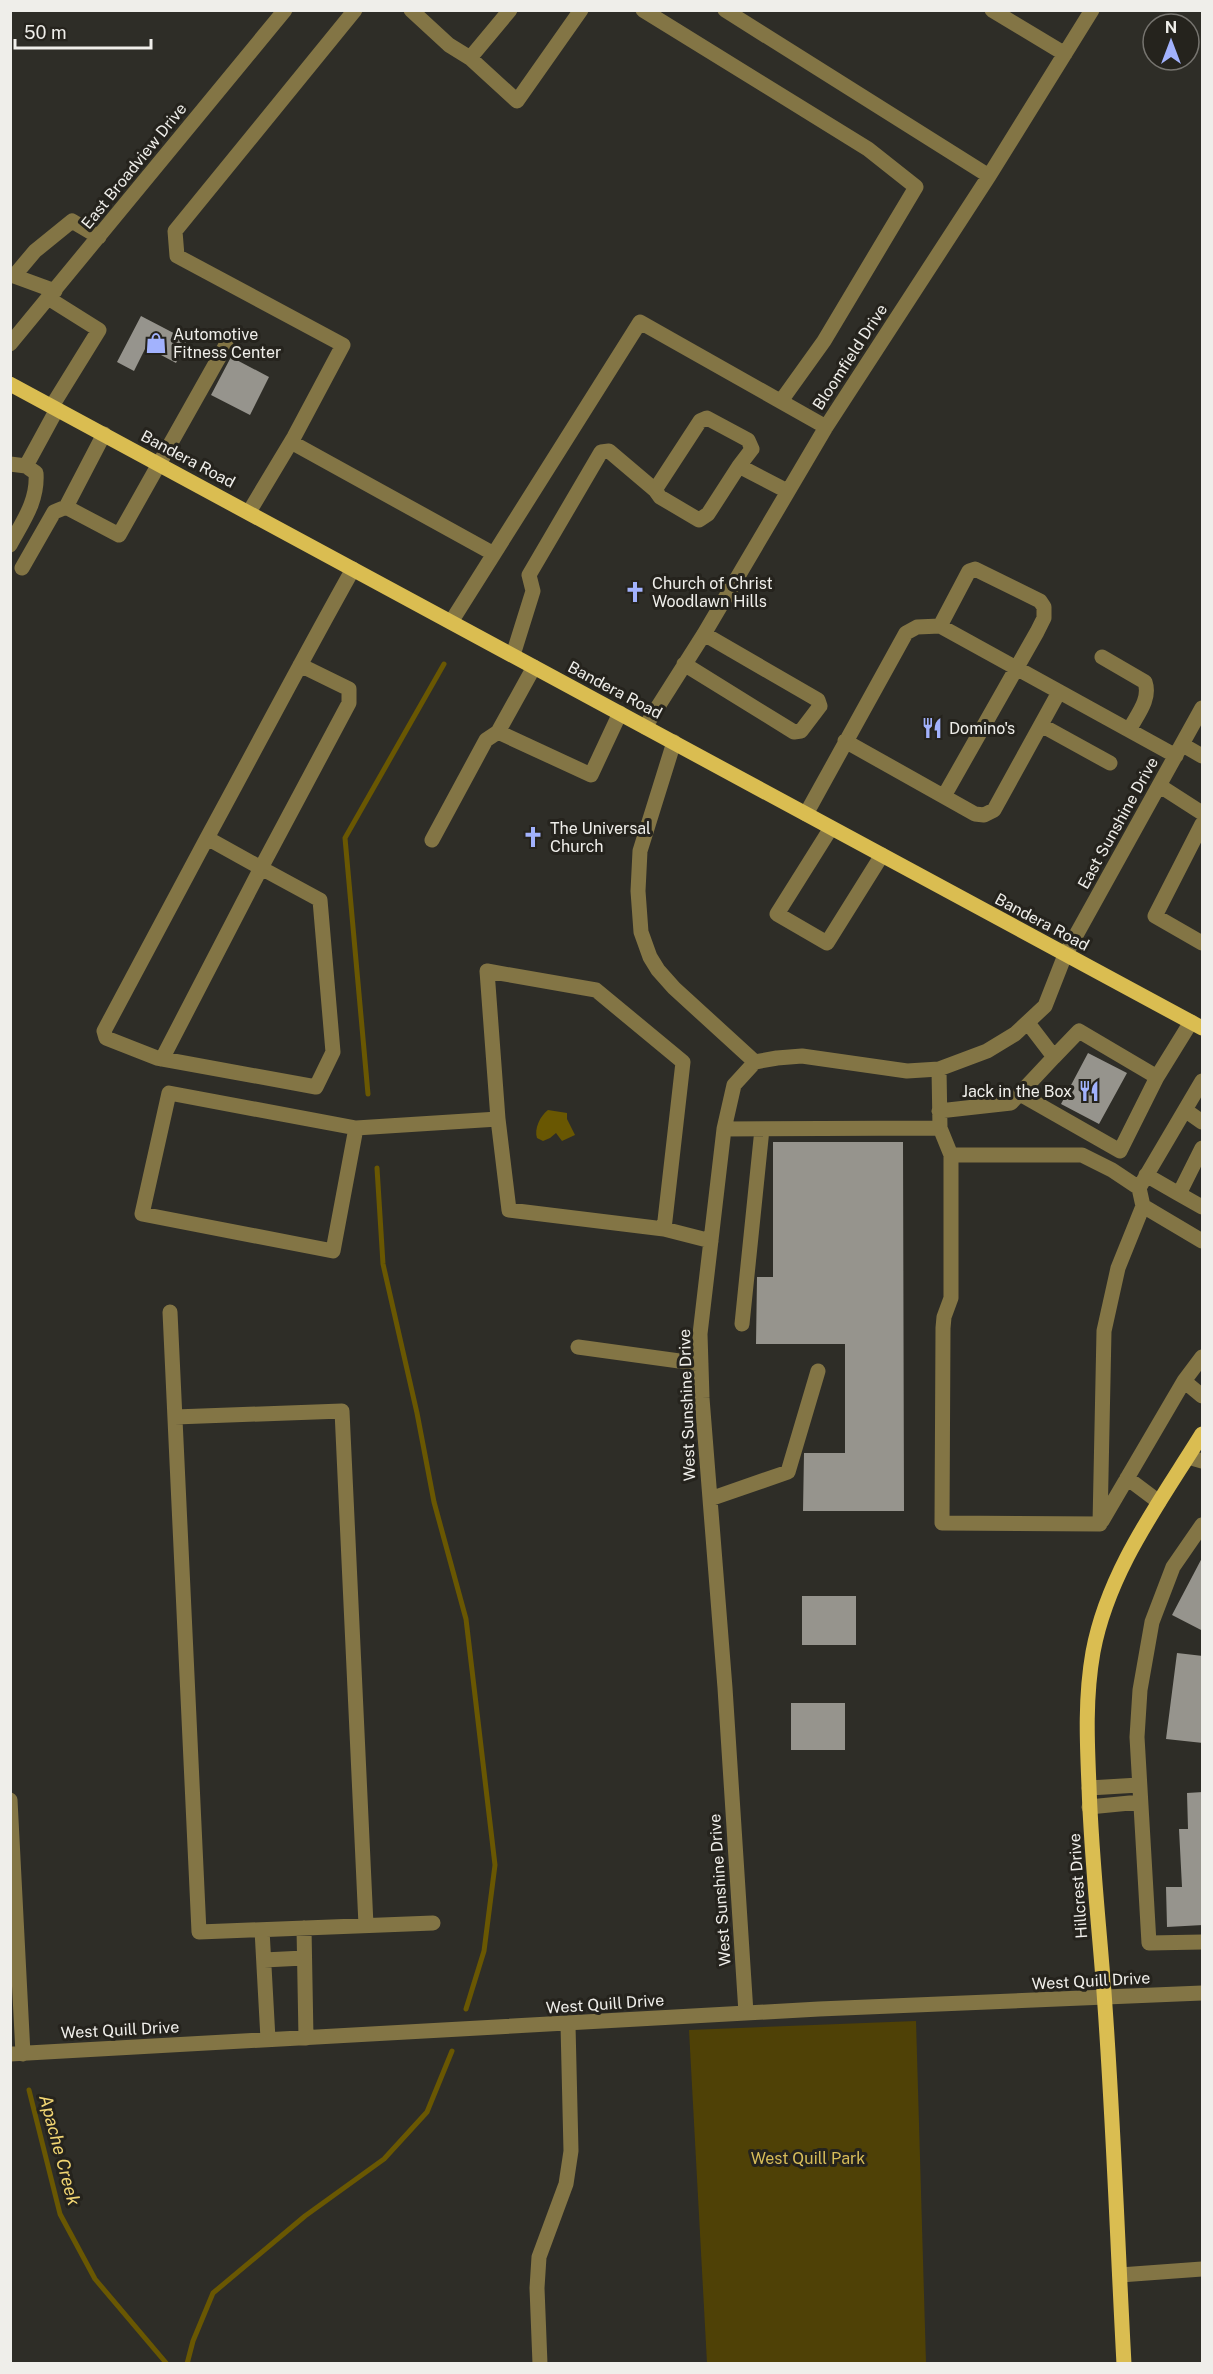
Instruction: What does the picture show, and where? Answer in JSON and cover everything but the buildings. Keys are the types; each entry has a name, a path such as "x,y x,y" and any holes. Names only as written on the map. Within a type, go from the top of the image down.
{"main road":[{"name":"Bandera Road","path":"10,384 1197,1025"},
{"name":"Hillcrest Drive","path":"1124,2364 1104,1998 1089,1807 1086,1715 1093,1651 1107,1604 1129,1555 1159,1502 1195,1459 1203,1434"}],"street":[{"name":"East Broadview Drive","path":"10,344 285,10"},
{"path":"249,513 291,442 343,345 177,256 175,231 355,10"},
{"path":"411,10 448,45 470,58 517,101 581,10"},
{"path":"470,58 510,10"},
{"path":"643,10 868,149 916,187 824,341 781,401"},
{"path":"725,10 989,176"},
{"path":"992,10 1065,54"},
{"name":"Bloomfield Drive","path":"645,727 704,634 826,427 989,176 1092,10"},
{"path":"12,538 33,502 37,485 36,473 16,468 55,407 99,330 51,295 12,277 35,251 72,221 99,237"},
{"path":"451,622 640,322 826,427"},
{"path":"66,507 119,535 226,345"},
{"path":"513,655 533,591 529,575 601,452 609,451 660,496 699,520 708,514 752,448 748,440 707,418 700,422 655,490"},
{"path":"22,568 54,512 66,507 104,434"},
{"path":"291,442 494,554"},
{"path":"739,466 787,491"},
{"path":"207,838 320,900 333,1052 316,1087 162,1059 106,1038 104,1030 207,838 300,665 353,569"},
{"path":"940,626 969,571 975,570 1040,601 1044,607 1044,618 944,796"},
{"path":"806,814 906,633 917,627 940,626 1129,730 1179,751 1203,756"},
{"path":"684,664 794,732 801,731 820,706 818,700 704,634"},
{"path":"1102,657 1145,682 1148,690 1129,730"},
{"path":"162,1059 349,703 349,689 300,665"},
{"path":"432,840 486,740 498,732 534,667"},
{"path":"845,741 975,814 984,815 994,810 1059,692"},
{"name":"East Sunshine Drive","path":"1065,955 1203,708"},
{"path":"498,732 591,776 620,713"},
{"path":"1041,725 1110,763"},
{"path":"674,742 640,851 638,891 641,932 650,957 669,982 755,1062 802,1056 907,1071 939,1070 987,1051 1028,1023 1045,1005 1065,955"},
{"path":"1160,786 1203,813"},
{"path":"1203,824 1155,916 1203,943"},
{"path":"831,828 777,914 827,943 882,855"},
{"path":"664,1229 683,1062 596,990 487,971 498,1119 509,1210 664,1229 711,1241"},
{"path":"1028,1023 1054,1057"},
{"path":"1020,1094 1120,1151 1157,1077 1197,1025"},
{"path":"939,1111 1011,1103 1079,1031 1157,1077"},
{"name":"West Sunshine Drive","path":"746,2013 700,1334 724,1130 734,1085 755,1062"},
{"path":"939,1070 940,1128 951,1155 951,1298 944,1317 943,1328 942,1523 1100,1524"},
{"path":"1100,1524 1104,1330 1118,1268 1143,1206 1142,1181 1203,1081"},
{"path":"356,1128 333,1251 142,1214 169,1093 356,1128 498,1119"},
{"path":"1185,1110 1203,1122"},
{"path":"724,1130 940,1128"},
{"path":"742,1324 762,1129"},
{"path":"1179,1194 1203,1148"},
{"path":"951,1155 1082,1155 1112,1170 1179,1194 1203,1207"},
{"path":"1143,1206 1203,1242"},
{"path":"170,1312 199,1932 434,1923"},
{"path":"578,1347 701,1364"},
{"path":"1100,1524 1184,1381 1203,1357"},
{"path":"710,1499 788,1472 818,1371"},
{"path":"1184,1381 1203,1396"},
{"path":"175,1417 342,1411 366,1926"},
{"path":"1127,1478 1159,1502"},
{"path":"1203,1525 1173,1567 1152,1622 1140,1690 1137,1737 1149,1943 1203,1942"},
{"path":"1089,1788 1139,1785"},
{"path":"10,1800 17,2054"},
{"path":"1089,1807 1140,1802"},
{"path":"304,1928 306,2038"},
{"path":"262,1930 268,2039"},
{"path":"264,1960 304,1958"},
{"name":"West Quill Drive","path":"17,2054 567,2025 746,2013 1203,1993"},
{"path":"540,2364 537,2288 539,2257 566,2184 571,2151 567,2025"},
{"path":"1119,2275 1203,2269"}],"green space":[{"name":"West Quill Park","path":"916,2021 926,2363 707,2363 689,2030"}],"shaded area":[{"path":"548,1110 567,1113 567,1119 575,1135 562,1141 556,1133 543,1141 537,1138 538,1123"}],"waterway":[{"path":"368,1094 345,838 444,664"},
{"path":"377,1168 383,1264 417,1413 434,1502 466,1619 495,1865 484,1951 466,2009"},
{"path":"187,2364 193,2341 213,2293 305,2216 384,2159 427,2112 452,2051"},
{"name":"Apache Creek","path":"29,2090 60,2214 95,2279 167,2364"}],"place":[{"name":"Automotive Fitness Center","path":"156,343"},
{"name":"Church of Christ Woodlawn Hills","path":"635,592"},
{"name":"Domino's","path":"932,728"},
{"name":"The Universal Church","path":"533,837"},
{"name":"Jack in the Box","path":"1089,1091"}]}
